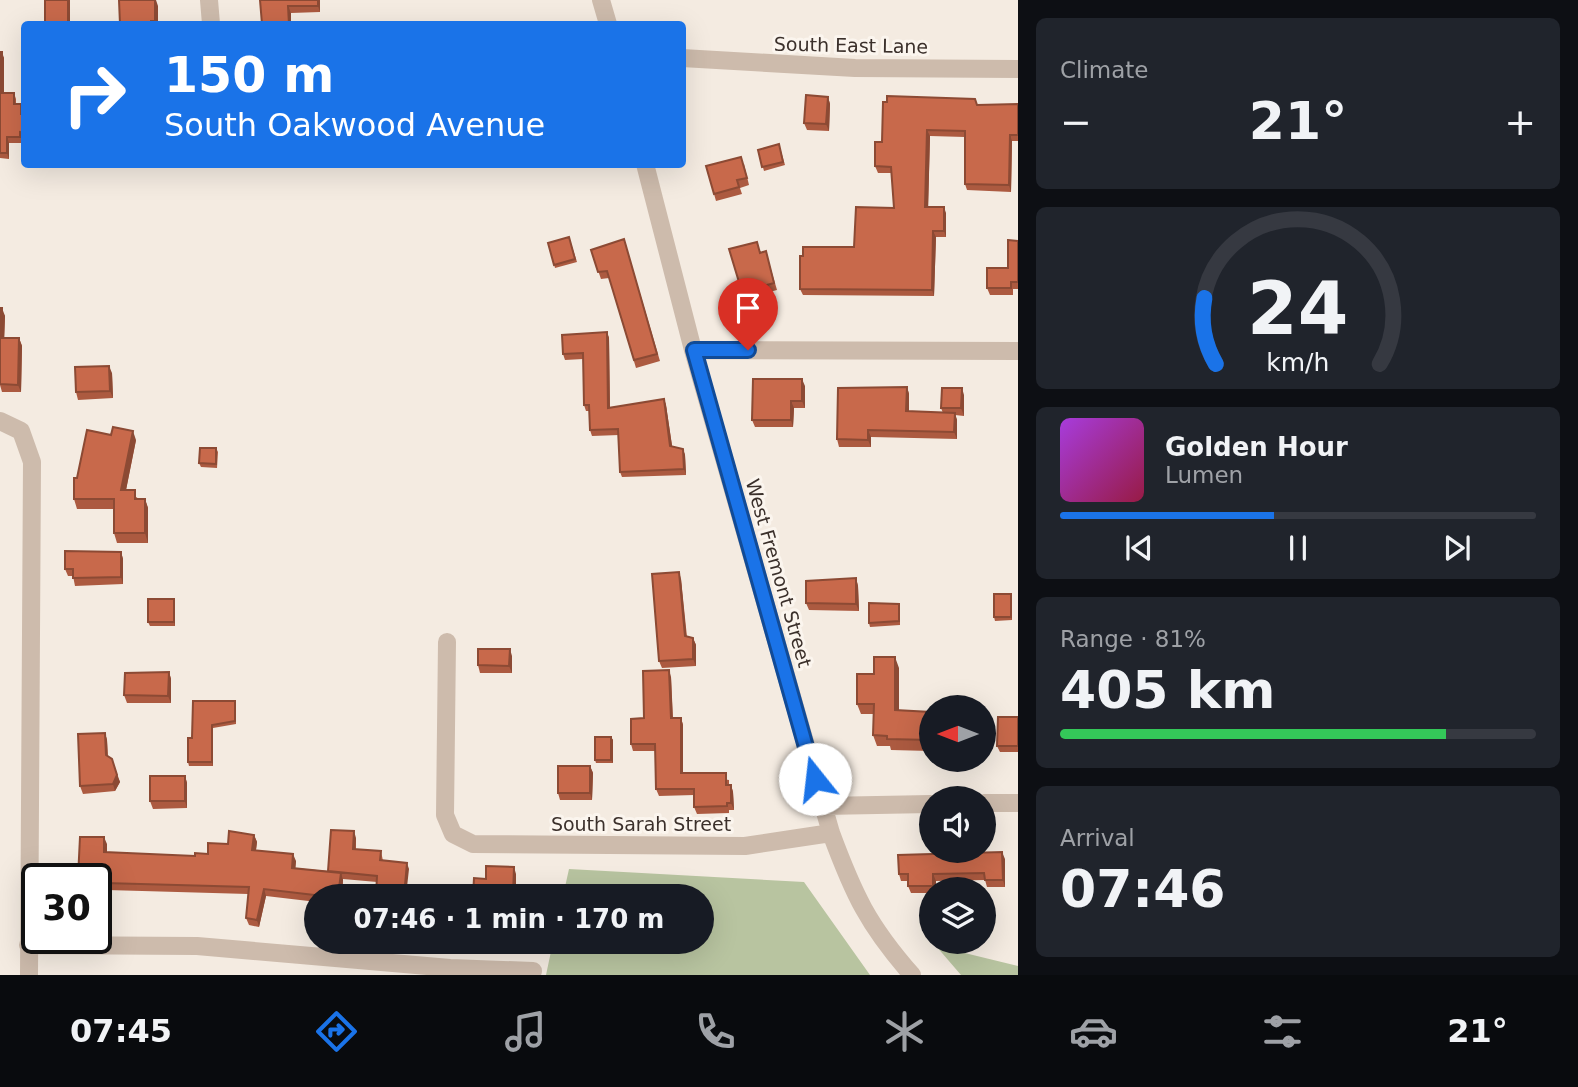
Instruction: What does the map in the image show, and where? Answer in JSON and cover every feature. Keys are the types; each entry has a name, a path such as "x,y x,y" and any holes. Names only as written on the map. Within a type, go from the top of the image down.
{"street":[{"path":"209,0 211,21"},
{"path":"601,0 607,21"},
{"name":"South East Lane","path":"686,58 855,68 1018,69"},
{"name":"West Fremont Street","path":"646,168 694,350 831,833 855,897 881,940 912,975"},
{"path":"694,350 1018,351"},
{"path":"0,421 21,431 32,462 29,863"},
{"name":"South Sarah Street","path":"447,642 445,815 453,834 473,844 745,846 831,833"},
{"path":"996,803 1018,803"},
{"path":"823,806 919,804"},
{"path":"112,946 209,947 450,968 533,971"},
{"path":"28,954 29,975"}],"green space":[{"path":"569,869 804,882 870,975 546,975 550,954 714,954 714,884 566,884"},
{"path":"943,954 969,954 1018,966 1018,975 961,975"}],"building":[{"path":"45,0 68,0 68,21 45,21"},
{"path":"119,0 155,0 155,21 120,21"},
{"path":"260,0 318,0 318,6 288,6 289,21 262,21"},
{"path":"2,52 2,93 14,93 14,104 21,104 21,132 20,137 7,137 7,153 0,153"},
{"path":"806,95 828,97 826,124 804,123"},
{"path":"887,96 975,99 977,105 1018,104 1018,135 1010,135 1009,185 965,184 965,131 927,130 925,207 944,207 944,231 933,231 932,290 800,289 800,256 803,256 803,247 854,247 856,207 894,208 891,167 875,166 875,142 882,142 883,102 887,102"},
{"path":"779,144 783,162 762,167 758,150"},
{"path":"741,157 747,178 737,180 739,187 714,194 706,166"},
{"path":"569,237 575,259 554,265 548,243"},
{"path":"624,239 657,354 634,360 607,271 598,272 591,250"},
{"path":"1008,240 1018,241 1018,282 1011,282 1011,288 987,288 987,268 1008,268"},
{"path":"757,242 760,253 766,251 774,283 742,292 729,249"},
{"path":"0,308 1,338 19,338 18,385 0,384"},
{"path":"607,332 608,408 664,399 670,446 683,449 684,469 620,472 618,429 590,430 589,405 584,405 583,353 563,354 562,335"},
{"path":"109,366 110,391 76,392 75,367"},
{"path":"753,379 802,379 802,401 791,401 791,420 752,420"},
{"path":"907,387 906,411 955,413 954,432 868,430 868,440 837,439 838,388"},
{"path":"942,388 962,388 961,408 941,408"},
{"path":"113,427 133,431 121,490 135,490 135,499 145,499 145,533 114,533 114,499 74,499 74,478 77,478 87,430 111,435"},
{"path":"200,448 216,448 216,464 199,463"},
{"path":"65,551 121,552 121,577 73,578 73,569 65,569"},
{"path":"679,572 685,636 693,638 693,659 659,661 652,574"},
{"path":"856,578 856,604 806,603 806,581"},
{"path":"994,594 1011,594 1011,617 994,617"},
{"path":"148,599 174,599 174,622 148,622"},
{"path":"869,603 899,604 899,621 869,623"},
{"path":"478,649 510,649 509,666 478,665"},
{"path":"874,657 895,657 895,710 919,711 919,740 887,739 887,736 873,735 874,704 857,704 857,674 874,674"},
{"path":"669,670 671,718 681,718 681,773 726,773 726,785 731,785 731,803 727,803 727,806 694,807 694,789 656,789 655,744 631,744 631,719 644,718 643,671"},
{"path":"169,672 168,696 124,695 125,673"},
{"path":"193,701 235,701 235,721 212,725 212,762 188,762"},
{"path":"998,717 1018,717 1018,746 997,746"},
{"path":"105,733 106,755 112,759 117,775 113,784 80,786 78,734"},
{"path":"595,737 611,737 611,760 595,760"},
{"path":"558,766 590,766 590,793 558,793"},
{"path":"150,776 185,776 185,801 150,801"},
{"path":"331,830 354,831 353,849 381,851 380,860 407,863 405,884 377,884 377,876 328,871"},
{"path":"229,831 254,835 252,850 293,854 292,868 341,873 340,884 304,884 304,894 264,889 257,920 246,918 249,887 112,883 112,863 79,863 80,837 104,837 104,852 195,856 195,853 208,854 208,843 228,844"},
{"path":"996,852 1002,852 1003,880 985,877 984,873 933,874 933,877 919,877 919,886 908,886 908,874 899,874 898,855 919,854 919,863 996,863"},
{"path":"486,866 514,867 513,884 474,884 474,878 486,879"}],"route":[{"path":"748,350 694,350 815,779"}]}
